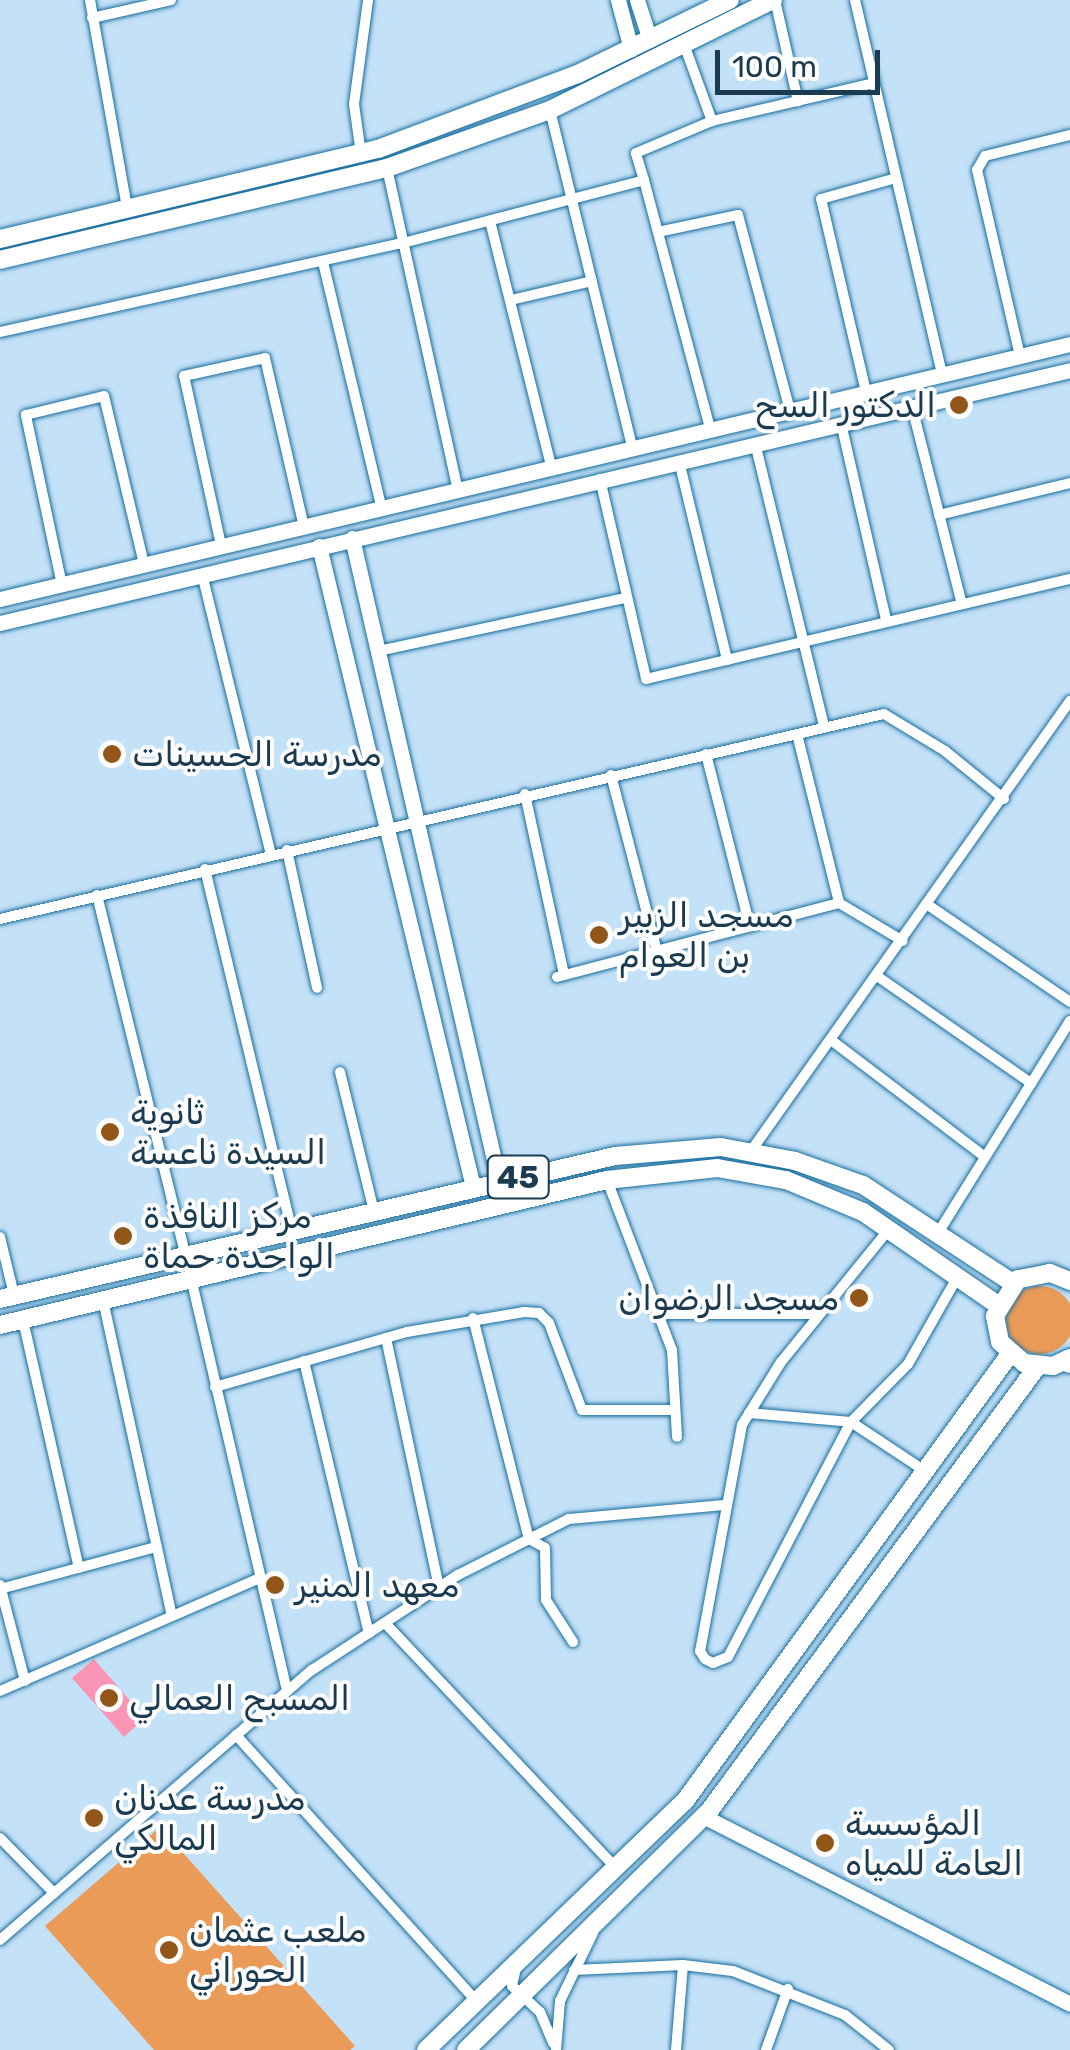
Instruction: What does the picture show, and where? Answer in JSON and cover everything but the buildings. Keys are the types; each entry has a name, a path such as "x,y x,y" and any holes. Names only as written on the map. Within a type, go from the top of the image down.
{"main road":[{"path":"0,239 361,154 479,114 631,49 730,0"},
{"path":"0,260 387,168 550,110 774,0"},
{"name":"45","path":"7,1297 507,1180 680,1148 751,1151 863,1185 1013,1283"},
{"name":"45","path":"0,1325 607,1180 717,1168 786,1180 890,1227 998,1305"},
{"path":"507,1180 520,1200"},
{"path":"451,1193 456,1215"},
{"path":"1069,1361 1037,1367 1010,1354 996,1326 998,1305 1013,1283 1033,1273 1064,1278 1070,1258"},
{"path":"426,2050 685,1801 1010,1354"},
{"path":"466,2050 707,1813 1037,1367"}],"street":[{"path":"90,0 127,208"},
{"path":"92,18 171,0"},
{"path":"361,154 354,104 368,0"},
{"path":"618,0 631,49"},
{"path":"637,0 650,40"},
{"path":"774,0 798,101"},
{"path":"855,0 942,374"},
{"path":"685,47 712,121"},
{"path":"711,431 636,152 712,121 874,83"},
{"path":"550,110 633,450"},
{"path":"1020,356 977,170 986,156 1070,135"},
{"path":"387,168 458,491"},
{"path":"866,392 821,199 896,178"},
{"path":"0,332 404,243 644,180"},
{"path":"658,232 738,216 790,411"},
{"path":"490,220 552,470"},
{"path":"323,262 382,509"},
{"path":"511,300 592,281"},
{"path":"0,599 1070,344"},
{"path":"221,545 184,376 265,358 304,526"},
{"path":"0,623 1070,370"},
{"path":"62,584 26,415 104,396 144,564"},
{"path":"912,407 961,602"},
{"path":"840,423 886,620"},
{"path":"755,443 824,727"},
{"path":"680,461 727,660"},
{"path":"600,479 646,680 804,638 1070,579"},
{"path":"939,515 1070,483"},
{"path":"352,538 415,818 507,1180"},
{"path":"318,546 473,1188"},
{"path":"202,574 271,854"},
{"path":"378,651 625,598"},
{"path":"751,1151 1070,701"},
{"path":"0,919 415,818 884,714 945,751 1004,799"},
{"path":"797,734 839,903"},
{"path":"706,754 750,926"},
{"path":"611,775 658,950"},
{"path":"525,794 561,976 839,903 903,941"},
{"path":"287,850 317,988"},
{"path":"205,870 292,1230"},
{"path":"97,896 185,1254"},
{"path":"928,905 1070,1002"},
{"path":"877,976 1032,1083"},
{"path":"938,1232 1070,1022"},
{"path":"831,1040 985,1157"},
{"path":"340,1072 374,1212"},
{"path":"607,1180 672,1350 670,1410 677,1438"},
{"path":"890,1227 817,1314 749,1413 724,1505 700,1651 713,1663 728,1657 851,1422 908,1364 958,1276"},
{"path":"0,1237 7,1297"},
{"path":"191,1278 288,1691"},
{"path":"103,1300 172,1616"},
{"path":"215,1387 386,1338 473,1318 539,1313 582,1410 670,1410"},
{"path":"658,1314 817,1314"},
{"path":"473,1318 529,1539 545,1548 546,1600 573,1642"},
{"path":"23,1320 79,1568"},
{"path":"386,1338 439,1587"},
{"path":"304,1362 369,1633"},
{"path":"749,1413 851,1422 925,1471"},
{"path":"0,1940 288,1691 439,1587 569,1519 724,1505"},
{"path":"25,1680 0,1587 156,1547"},
{"path":"0,1691 260,1578"},
{"path":"384,1622 616,1868"},
{"path":"236,1735 477,2002"},
{"path":"707,1813 1070,1995"},
{"path":"707,1813 1070,2004"},
{"path":"0,1838 54,1893"},
{"path":"556,2050 560,2002 597,1924"},
{"path":"520,1963 512,1986 520,1998 540,2012 556,2050"},
{"path":"574,1970 683,1965 788,1988 844,2015 889,2050"},
{"path":"676,2050 683,1965"},
{"path":"766,2050 788,1988"}],"shaded area":[{"path":"1040,1286 1053,1288 1064,1296 1072,1307 1072,1333 1064,1344 1053,1352 1040,1354 1027,1352 1016,1344 1008,1333 1006,1320 1008,1307 1016,1296 1027,1288"},
{"name":"المسبح العمالي","path":"94,1659 145,1718 124,1737 72,1678"},
{"name":"ملعب عثمان الحوراني","path":"160,1827 355,2046 350,2050 154,2050 45,1926"}],"place":[{"name":"الدكتور السح","path":"959,405"},
{"name":"مدرسة الحسينات","path":"112,754"},
{"name":"مسجد الزبير بن العوام","path":"599,935"},
{"name":"ثانوية السيدة ناعسة","path":"110,1132"},
{"name":"مركز النافذة الواحدة حماة","path":"123,1236"},
{"name":"مسجد الرضوان","path":"859,1298"},
{"name":"معهد المنير","path":"275,1585"},
{"name":"المسبح العمالي","path":"109,1698"},
{"name":"مدرسة عدنان المالكي","path":"94,1818"},
{"name":"المؤسسة العامة للمياه","path":"825,1843"},
{"name":"ملعب عثمان الحوراني","path":"169,1950"}]}
